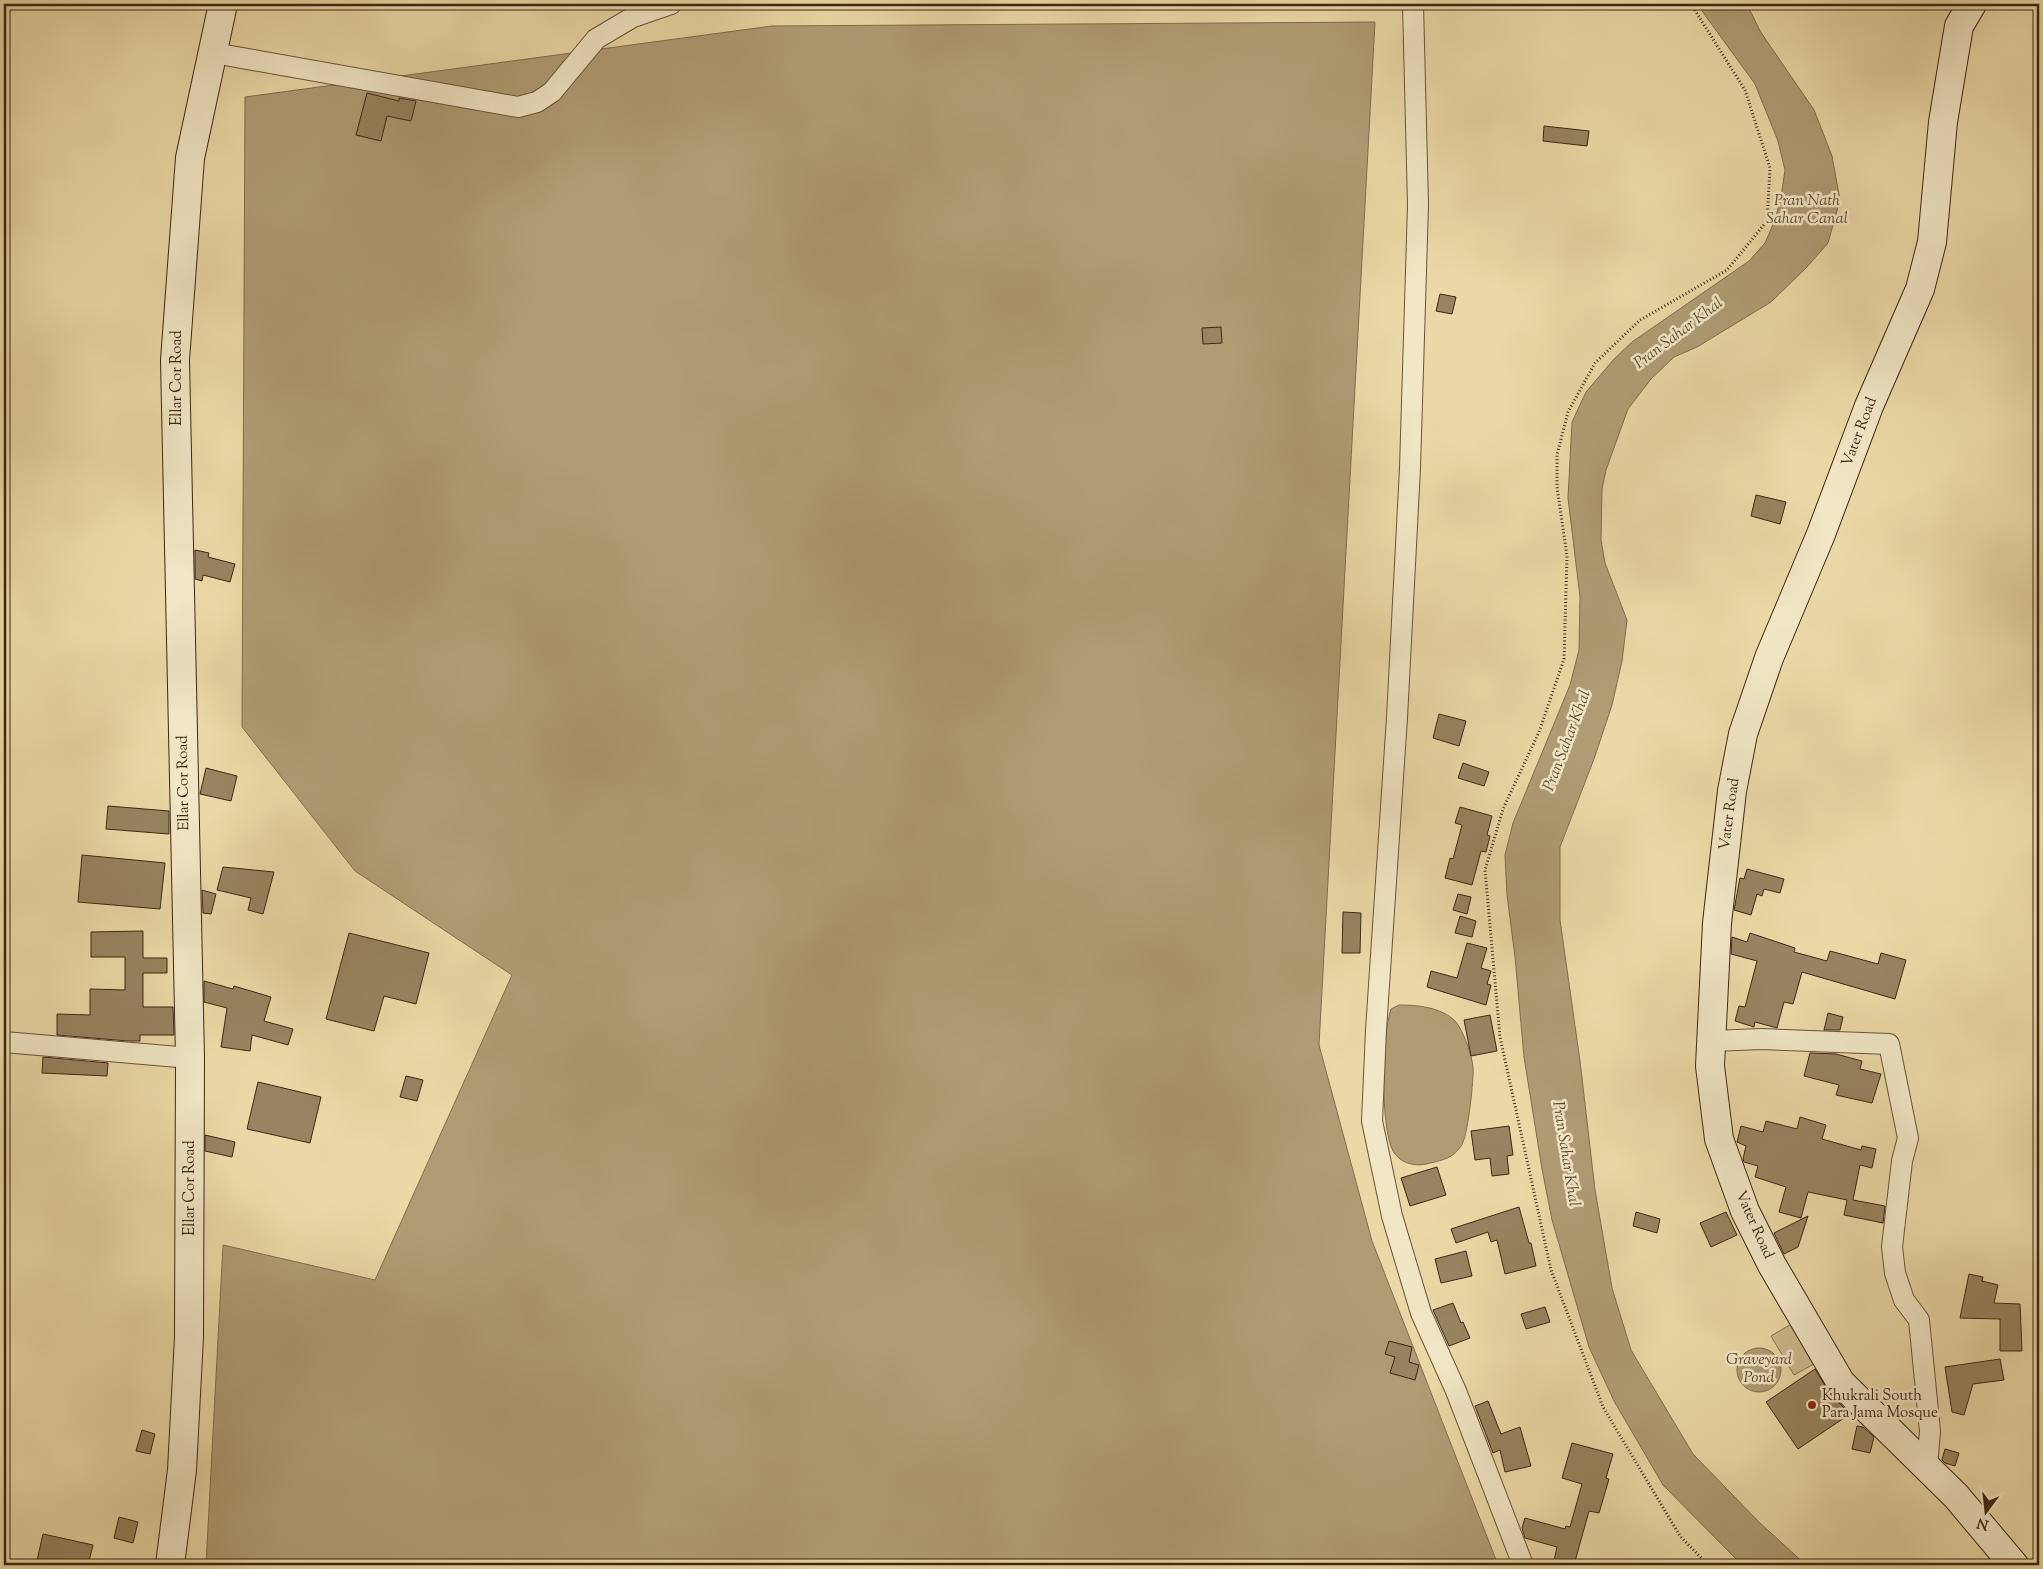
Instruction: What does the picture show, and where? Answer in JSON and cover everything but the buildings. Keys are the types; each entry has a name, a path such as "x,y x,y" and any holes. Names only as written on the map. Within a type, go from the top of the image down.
{"street":[{"name":"Ellar Cor Road","path":"170,1565 182,1470 189,1337 190,1058 175,360 190,158 223,4"},
{"path":"226,55 518,107 537,102 552,92 596,39 633,16 671,4"},
{"path":"1413,4 1418,205 1410,468 1397,718 1376,1030 1372,1121 1392,1216 1421,1313 1456,1391 1523,1565"},
{"name":"Vater Road","path":"1972,4 1959,26 1943,122 1932,242 1920,289 1869,406 1821,534 1769,658 1743,734 1732,791 1717,923 1710,1066 1719,1139 1745,1211 1772,1265 1841,1383 1956,1496 2014,1565"},
{"path":"1712,1041 1762,1039 1889,1044 1908,1138 1902,1161 1892,1247 1895,1273 1904,1300 1919,1320 1930,1431 1927,1468"},
{"path":"4,1042 190,1058"}],"path":[{"path":"1691,4 1745,90 1770,168 1767,221 1726,270 1640,320 1595,363 1568,412 1556,456 1556,487 1567,556 1564,659 1539,732 1503,809 1485,870 1500,1038 1551,1270 1603,1407 1680,1536 1708,1565"}],"shaded area":[{"path":"1800,1319 1823,1359 1794,1375 1771,1336"}],"water":[{"name":"Pran Nath Sahar Canal","path":"1697,4 1747,4 1760,31 1814,110 1832,156 1840,200 1828,243 1807,267 1771,302 1697,347 1674,357 1651,379 1628,409 1606,470 1602,489 1601,540 1605,563 1627,620 1622,661 1612,705 1594,759 1560,847 1560,920 1580,1061 1595,1190 1612,1288 1631,1350 1693,1454 1759,1522 1806,1565 1742,1565 1663,1485 1614,1401 1589,1347 1552,1220 1542,1169 1524,1057 1507,895 1505,855 1513,823 1570,685 1579,650 1580,597 1568,498 1572,422 1586,392 1614,359 1632,342 1749,261 1765,243 1775,220 1781,197 1785,170 1778,141 1755,84"},
{"path":"1375,22 1319,1045 1372,1241 1498,1565 206,1565 223,1245 375,1280 512,975 355,871 242,727 245,97 772,26"},
{"path":"1399,1005 1436,1010 1455,1021 1467,1043 1473,1067 1467,1128 1462,1144 1451,1156 1426,1164 1416,1165 1407,1163 1396,1155 1389,1139 1386,1122 1384,1059 1386,1039 1391,1009"},
{"name":"Graveyard Pond","path":"1759,1348 1771,1352 1777,1358 1781,1370 1777,1382 1771,1388 1759,1392 1747,1388 1741,1382 1737,1370 1741,1358 1747,1352"}],"place":[{"name":"Khukrali South Para Jama Mosque","path":"1812,1405"}],"water label":[{"name":"Pran Sahar Khal","path":"1679,334"},
{"name":"Pran Sahar Khal","path":"1568,741"},
{"name":"Pran Sahar Khal","path":"1565,1154"}]}
